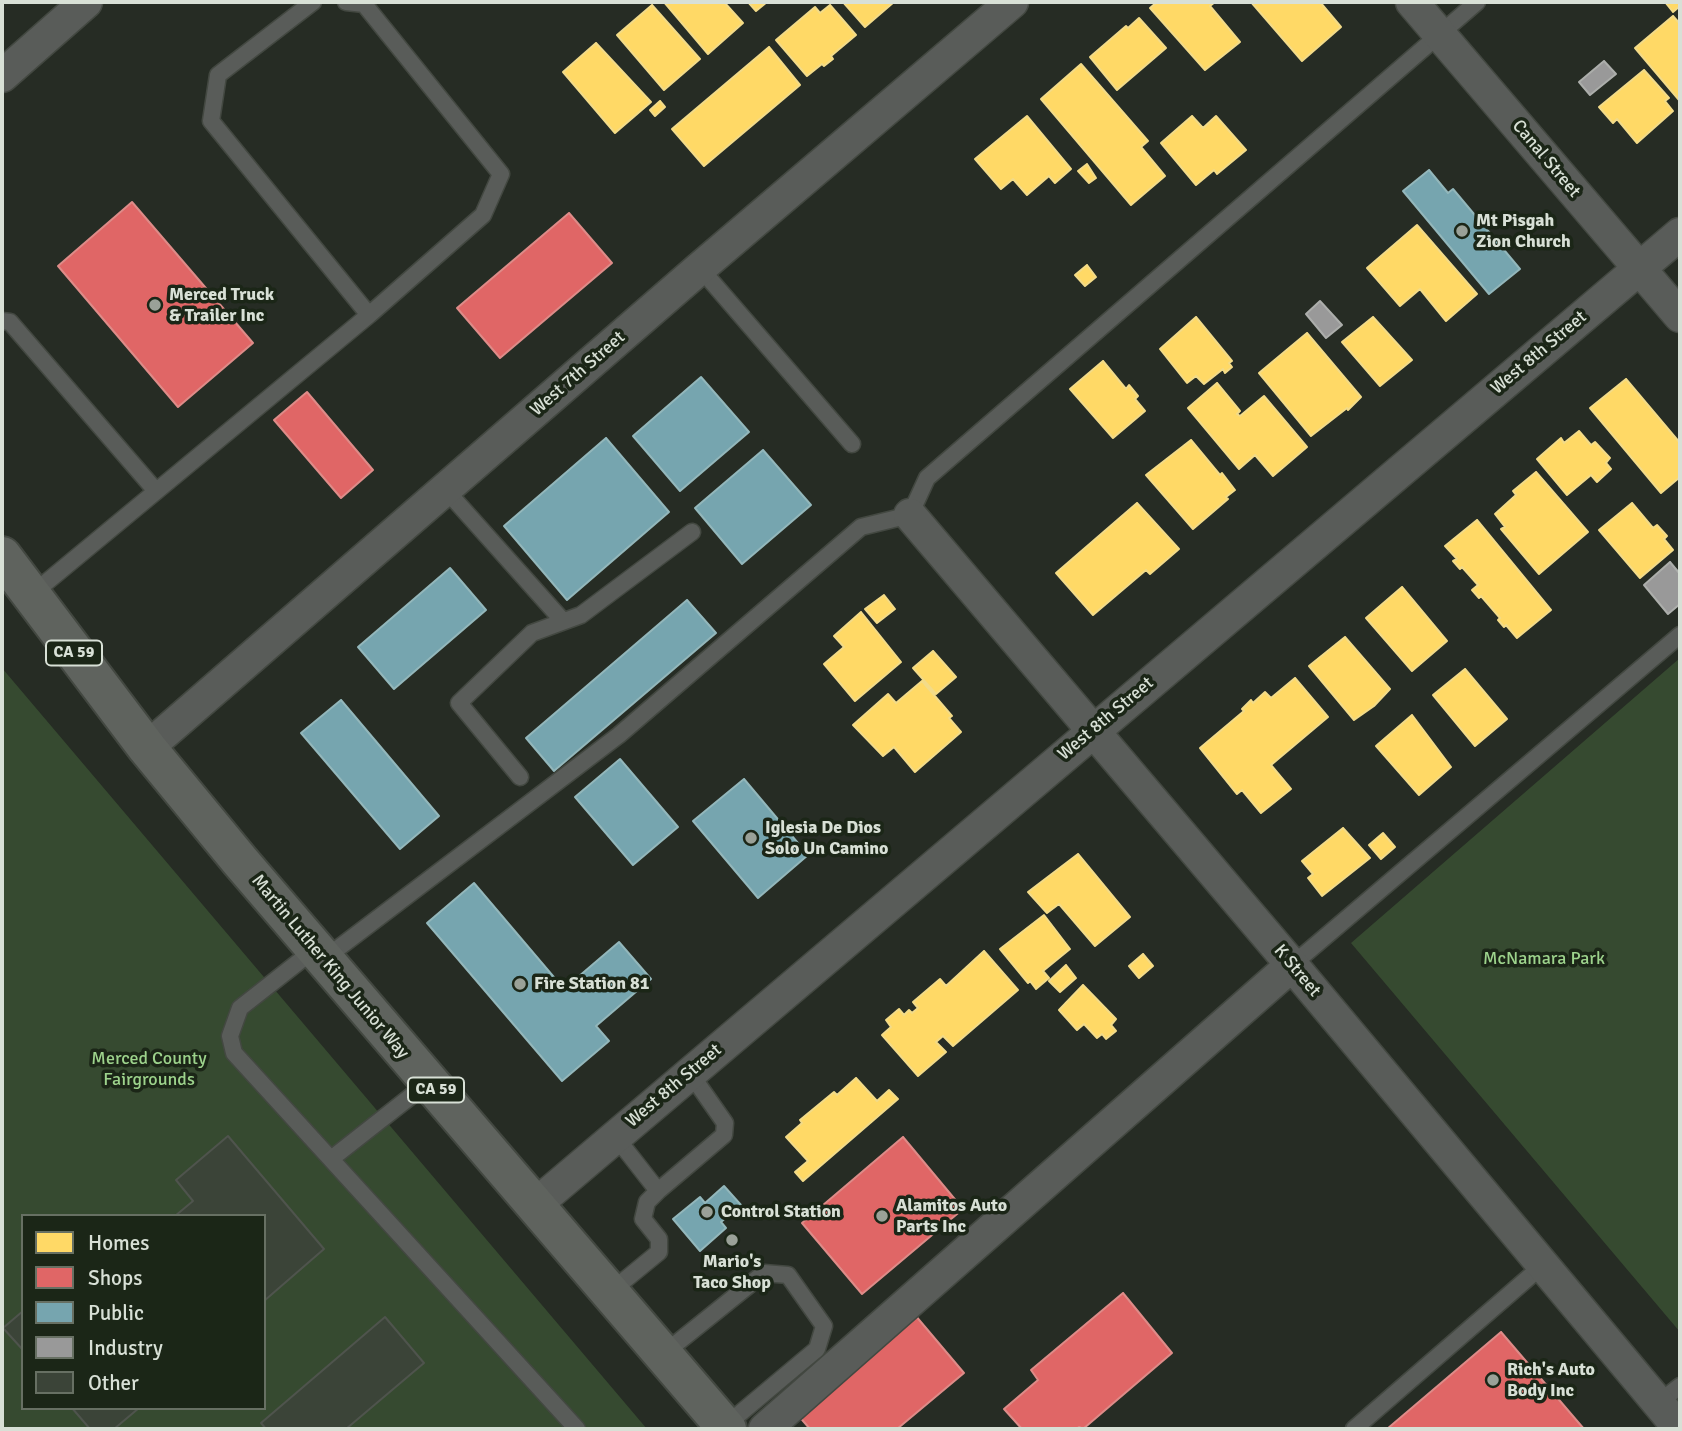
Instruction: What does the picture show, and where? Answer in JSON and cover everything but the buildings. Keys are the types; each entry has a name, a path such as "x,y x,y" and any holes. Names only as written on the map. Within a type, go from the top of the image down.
{"highway":[{"name":"Martin Luther King Junior Way","path":"2,556 147,748 319,954 726,1428"}],"street":[{"path":"2,76 86,2"},
{"name":"West 7th Street","path":"147,748 700,268 1012,2"},
{"name":"Canal Street","path":"1412,2 1680,316"},
{"name":"West 8th Street","path":"534,1206 1680,234"},
{"name":"K Street","path":"910,515 1543,1265 1669,1394 1680,1429"},
{"path":"765,1429 1292,965"}],"lane":[{"path":"313,2 218,75 211,121 369,315"},
{"path":"31,596 369,315 483,215 501,174 364,4 346,2"},
{"path":"577,1429 234,1053 230,1036 240,1008 319,954 619,735 860,527 910,515 927,478 1477,2"},
{"path":"700,268 852,444"},
{"path":"2,321 10,322 156,491"},
{"path":"446,489 563,621"},
{"path":"520,777 459,703 532,633 581,615 692,532"},
{"path":"1292,965 1680,635"},
{"path":"609,1293 659,1252 659,1238 643,1219 647,1202 724,1135 725,1123 690,1073"},
{"path":"331,1159 429,1082"},
{"path":"615,1136 658,1191"},
{"path":"1354,1429 1543,1265"},
{"path":"662,1354 764,1273 788,1275 824,1326 817,1349 726,1428"}],"green space":[{"name":"McNamara Park","path":"1680,658 1680,1332 1351,943"},
{"name":"Merced County Fairgrounds","path":"2,668 647,1429 2,1429"}],"place":[{"name":"Mt Pisgah Zion Church","path":"1462,231"},
{"name":"Merced Truck & Trailer Inc","path":"155,305"},
{"name":"Iglesia De Dios Solo Un Camino","path":"751,838"},
{"name":"Fire Station 81","path":"520,984"},
{"name":"Control Station","path":"707,1212"},
{"name":"Alamitos Auto Parts Inc","path":"882,1216"},
{"name":"Mario's Taco Shop","path":"732,1240"},
{"name":"Rich's Auto Body Inc","path":"1493,1380"}]}
